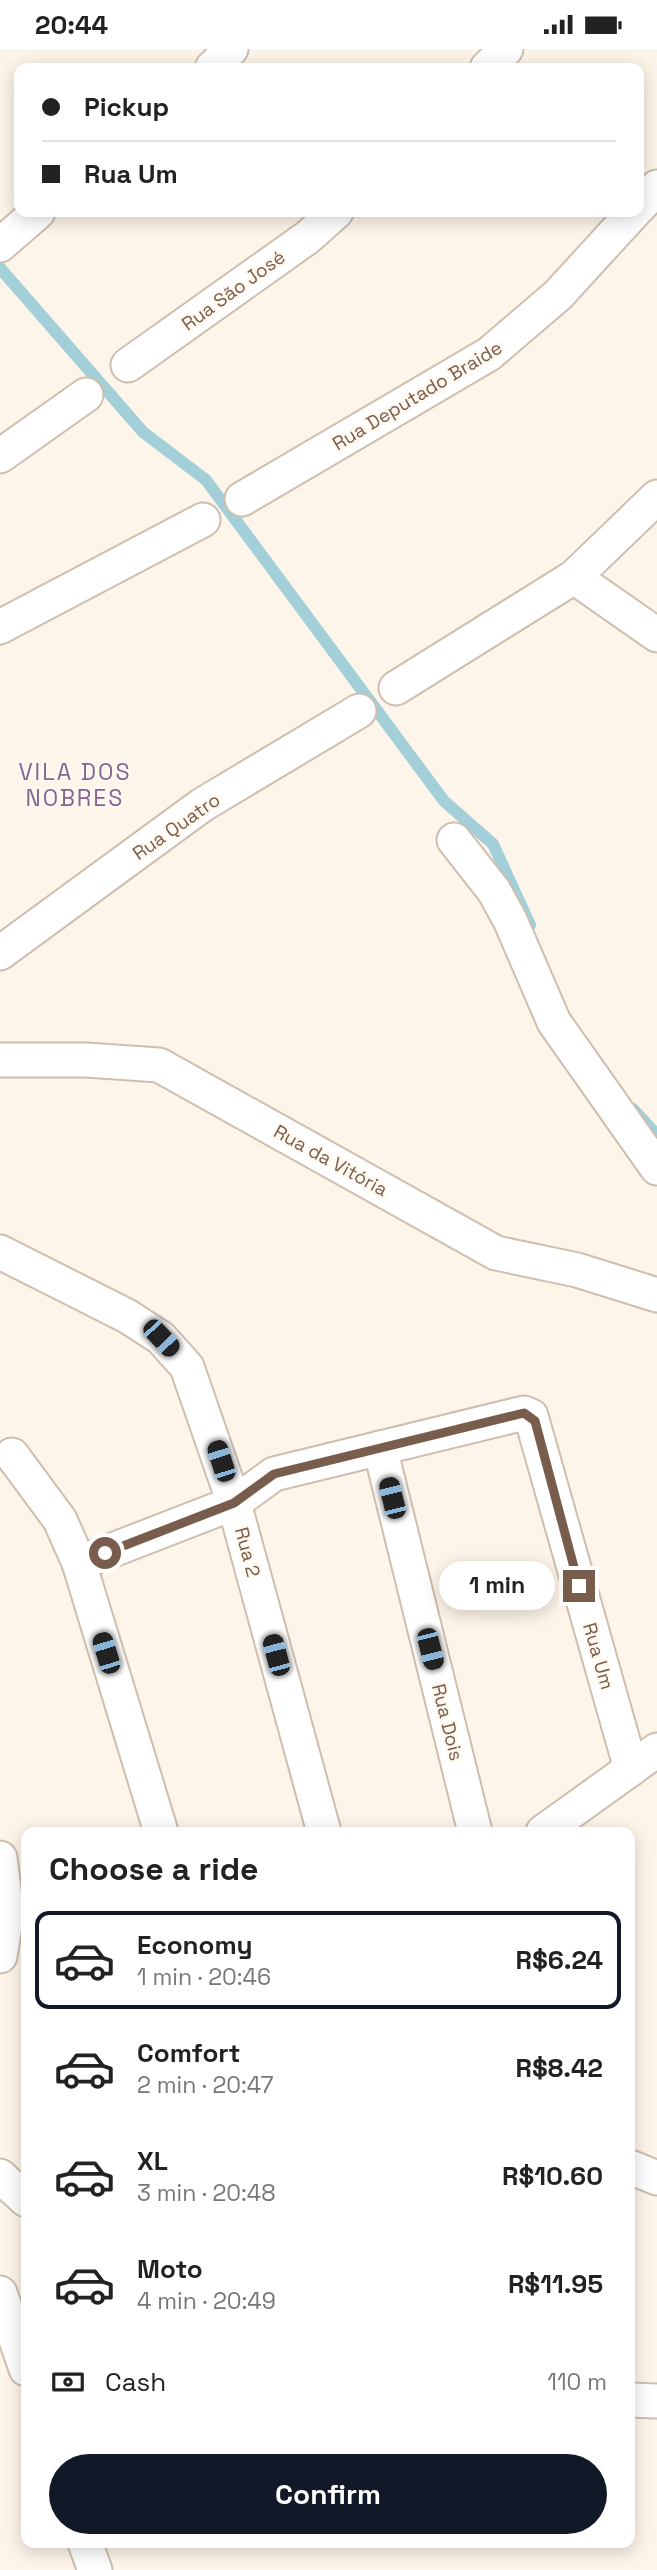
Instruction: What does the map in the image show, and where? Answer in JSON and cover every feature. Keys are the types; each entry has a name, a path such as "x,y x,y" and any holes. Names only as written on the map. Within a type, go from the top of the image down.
{"street":[{"path":"217,63 232,49"},
{"path":"492,63 506,49"},
{"path":"644,201 657,187"},
{"name":"Rua São José","path":"128,365 308,237 330,217"},
{"name":"Rua Deputado Braide","path":"243,499 489,354 558,295 629,217"},
{"path":"0,456 86,395"},
{"path":"396,688 573,577 657,497"},
{"path":"0,627 203,520"},
{"path":"573,577 657,635"},
{"name":"Rua Quatro","path":"0,953 202,805 359,711"},
{"path":"454,840 494,891 510,920 555,1022 657,1168"},
{"name":"Rua da Vitória","path":"0,1060 86,1060 159,1065 496,1253 576,1270 657,1295"},
{"name":"Rua 2","path":"0,1252 127,1316 161,1338 187,1367 234,1503 323,1827"},
{"name":"Rua Um","path":"380,1448 524,1413 535,1421 644,1759"},
{"path":"79,1563 234,1503 274,1474 380,1448"},
{"name":"Rua Dois","path":"380,1448 474,1827"},
{"path":"12,1455 60,1520 79,1563 159,1827"},
{"path":"550,1827 644,1759"},
{"path":"0,1858 7,1913 0,1955"},
{"path":"635,2169 657,2178"},
{"path":"0,2293 21,2354"},
{"path":"635,2400 657,2402"},
{"path":"87,2548 95,2570"}],"waterway":[{"path":"0,268 143,432 206,480 444,801 493,844 530,925"},
{"path":"633,1109 657,1135"}],"district":[{"name":"VILA DOS NOBRES","path":"75,785"}],"route":[{"path":"105,1553 234,1503 274,1474 524,1413 535,1421 579,1586"}]}
